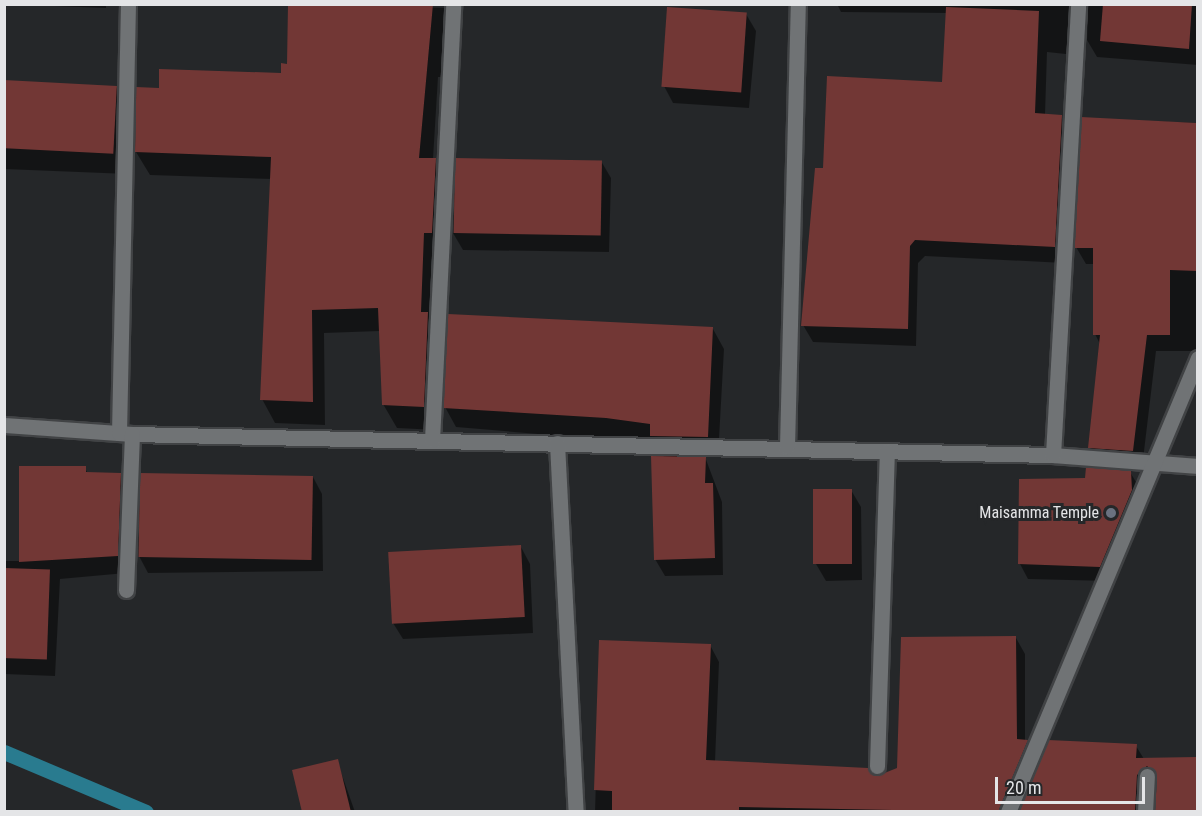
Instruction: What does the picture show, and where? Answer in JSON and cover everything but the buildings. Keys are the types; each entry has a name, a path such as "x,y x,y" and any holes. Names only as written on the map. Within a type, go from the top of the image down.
{"street":[{"path":"126,590 128,4"},
{"path":"432,440 453,4"},
{"path":"787,447 798,4"},
{"path":"1053,455 1078,4"},
{"path":"1008,812 1155,466 1197,358"},
{"path":"4,425 126,433 1053,455 1155,466 1197,466"},
{"path":"557,443 576,812"},
{"path":"877,766 887,451"},
{"path":"1145,812 1147,776"}],"waterway":[{"path":"4,752 146,812"}],"place":[{"name":"Maisamma Temple","path":"1111,513"}]}
